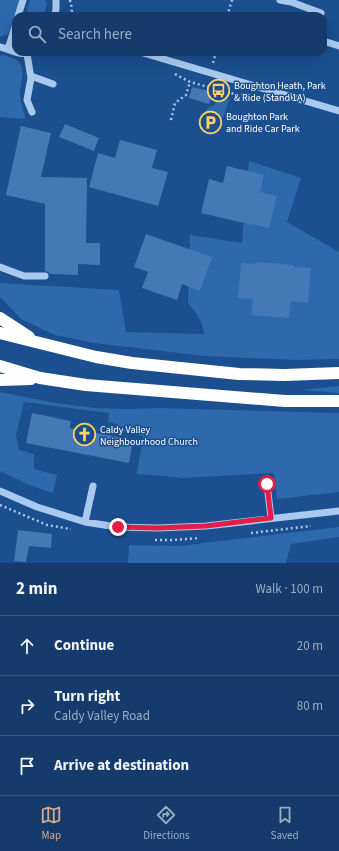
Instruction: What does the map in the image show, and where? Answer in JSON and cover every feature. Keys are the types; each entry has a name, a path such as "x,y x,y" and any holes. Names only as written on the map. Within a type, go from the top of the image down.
{"highway":[{"path":"0,318 36,343"},
{"path":"0,333 96,357 132,363 239,374 339,374"},
{"path":"0,366 40,378 100,386 285,401 339,401"},
{"path":"0,380 40,378"}],"street":[{"path":"19,12 23,0"},
{"path":"56,0 56,12"},
{"path":"280,0 291,2 318,12"},
{"path":"8,49 12,36"},
{"path":"327,42 339,46"},
{"path":"0,47 12,50"},
{"path":"29,56 31,76 27,100 32,112"},
{"path":"153,56 339,111"},
{"path":"31,76 53,84"},
{"path":"0,267 24,276 45,276"},
{"path":"267,484 271,518"},
{"path":"84,522 93,486"},
{"path":"0,490 37,508 84,522 118,527 158,528 206,526 339,511"}],"path":[{"path":"70,0 72,12"},
{"path":"228,12 232,0"},
{"path":"171,120 175,103 186,95 190,82"}],"shaded area":[{"path":"0,0 20,0 16,12 12,12 12,24 9,33 0,37"},
{"path":"30,0 45,0 47,4 45,12 27,12"},
{"path":"3,55 15,59 21,65 22,74 20,95 26,119 0,117 0,56"},
{"path":"219,97 229,100 220,122 212,124 199,120 209,107 214,106"},
{"path":"249,161 301,178 287,222 339,252 339,359 298,360 204,356 94,343 55,335 21,319 0,297 0,283 119,290 126,332 204,334 199,317 188,303 190,235 242,243"},
{"path":"339,386 339,393 302,390"},
{"path":"0,392 50,402 94,408 159,408 339,413 339,492 277,499 274,473 183,478 137,474 143,436 117,430 117,424 108,422 109,413 24,402 16,435 19,450 34,454 34,469 57,475 53,493 29,485 0,471"},
{"path":"339,527 339,537 291,544 286,563 128,563 129,545 179,546"}],"building":[{"path":"192,87 213,92 209,104 189,98"},
{"path":"65,124 99,138 94,151 59,137"},
{"path":"21,126 51,133 41,177 87,178 86,243 100,243 100,265 78,264 78,275 50,274 45,271 45,204 6,195"},
{"path":"120,140 157,150 152,168 168,172 158,206 89,187 98,153 115,158"},
{"path":"227,166 264,175 260,192 277,196 269,228 201,213 209,179 223,183"},
{"path":"146,234 212,257 200,291 182,284 177,300 142,288 148,272 134,267"},
{"path":"256,262 311,268 308,303 291,301 289,318 251,315 253,299 238,298 241,263 256,264"},
{"path":"32,413 71,421 70,428 133,440 129,463 26,443"},
{"path":"18,530 52,534 51,548 29,546 26,562 14,561"}],"place":[{"name":"Boughton Heath, Park & Ride (Stand 1A)","path":"219,91"},
{"name":"Boughton Park and Ride Car Park","path":"211,122"},
{"name":"Caldy Valley Neighbourhood Church","path":"84,435"}],"route":[{"path":"118,527 158,528 206,526 271,518 267,484"}]}
